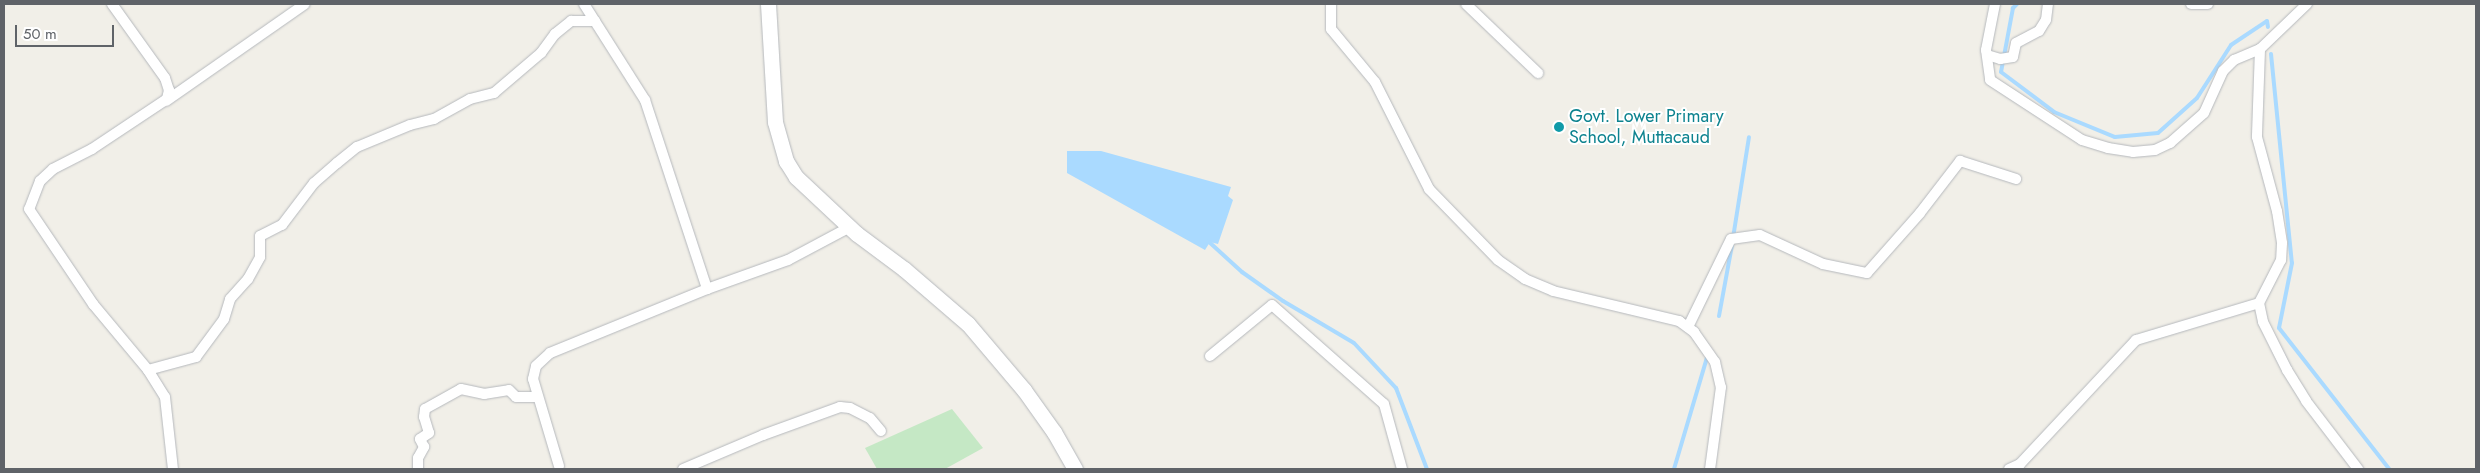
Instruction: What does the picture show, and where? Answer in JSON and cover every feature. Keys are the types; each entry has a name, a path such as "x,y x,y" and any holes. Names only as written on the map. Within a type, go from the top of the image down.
{"street":[{"path":"112,4 168,84 168,96 163,103"},
{"path":"173,469 164,396 148,370 93,304 29,209 40,181 53,169 92,149 163,103 305,4"},
{"path":"768,4 775,122 786,161 796,177 850,227 968,324 1024,390 1054,432 1075,469"},
{"path":"1331,4 1331,29 1375,82 1428,189 1498,260 1525,278 1553,291 1680,321 1688,327 1715,362 1721,387 1710,469"},
{"path":"1466,4 1538,73"},
{"path":"1995,4 1987,55 1990,80 2082,140 2133,152 2155,150 2189,130 2204,113 2223,71 2234,60 2260,49 2307,4"},
{"path":"1987,55 2005,59 2014,57 2016,43 2040,31 2046,20 2048,4"},
{"path":"2191,4 2208,4"},
{"path":"586,5 645,100 707,289"},
{"path":"148,370 196,357 224,319 230,299 248,279 260,257 260,236 282,226 314,183 357,147 388,134 434,119 470,100 494,92 541,53 555,34 570,21 595,21"},
{"path":"2260,49 2257,137 2277,211 2282,243 2281,260 2259,303 2263,322 2287,370 2306,401 2358,469"},
{"path":"1688,327 1731,239 1760,235 1823,264 1867,272 1920,213 1960,161 2016,179"},
{"path":"559,466 533,379 536,366 550,354 707,289 788,260 850,227"},
{"path":"2009,469 2023,466 2136,340 2259,303"},
{"path":"1210,356 1272,305 1384,404 1402,469"},
{"path":"418,469 418,458 424,447 420,440 429,434 424,417 426,409 461,389 484,394 509,390 516,397 537,397"},
{"path":"683,469 762,435 840,407 850,408 870,418 881,431"}],"green space":[{"path":"952,409 983,448 945,469 877,469 865,448"}],"water":[{"path":"1067,151 1101,151 1231,187 1228,196 1233,200 1218,244 1210,242 1205,250 1067,173"}],"waterway":[{"path":"2017,4 2013,8 2001,72 2054,112 2115,137 2158,133 2197,98 2231,45 2267,21 2268,27"},
{"path":"2271,54 2292,263 2279,328 2389,469"},
{"path":"1733,238 1749,137"},
{"path":"1208,241 1242,272 1283,301 1354,343 1396,388 1427,469"},
{"path":"1719,316 1732,245"},
{"path":"1674,469 1708,354"}],"place":[{"name":"Govt. Lower Primary School, Muttacaud","path":"1559,127"}]}
